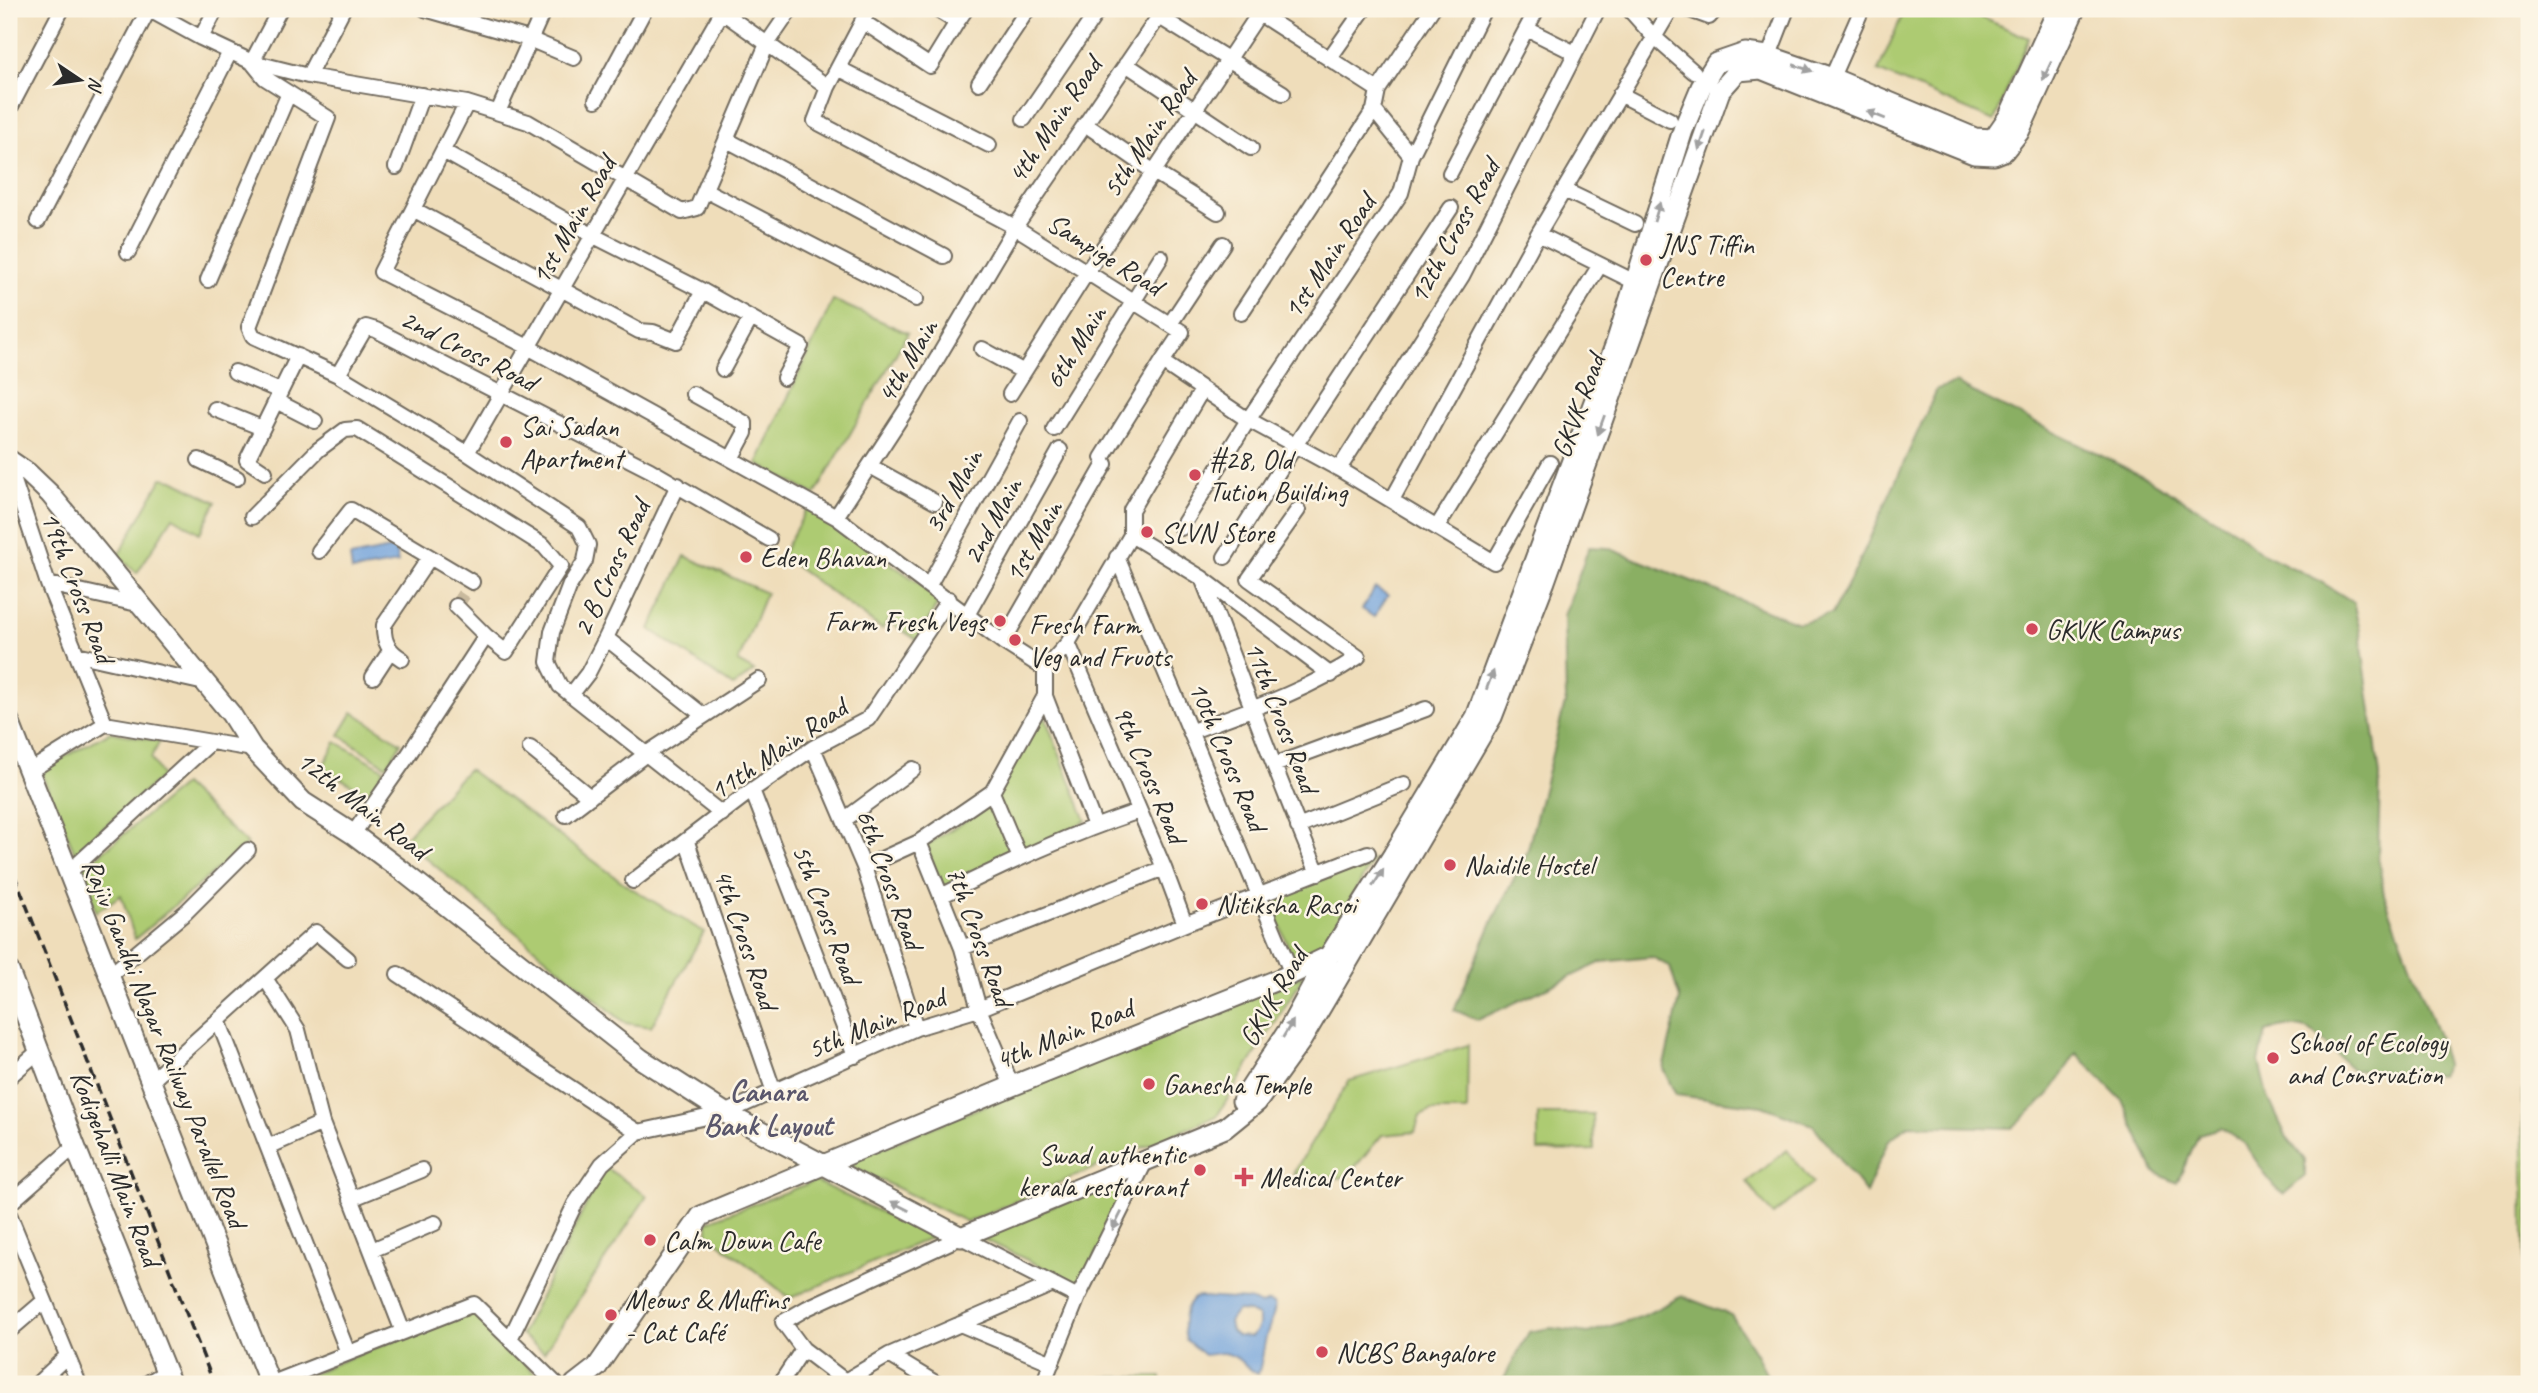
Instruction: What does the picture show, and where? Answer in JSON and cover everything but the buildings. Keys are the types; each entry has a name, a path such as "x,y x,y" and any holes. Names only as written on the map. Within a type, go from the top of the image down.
{"main road":[{"path":"1766,63 1975,138 1993,139 2009,116 2057,9"},
{"path":"1828,86 1974,155 1994,155 2004,151 2019,132 2075,9"},
{"name":"GKVK Road","path":"961,1237 1225,1128 1257,1102 1301,1041 1348,942 1492,717 1538,578 1643,286 1720,90 1738,71 1766,63"},
{"name":"12th Main Road","path":"9,460 28,473 50,494 231,714 253,749 303,802 353,834 641,1059 725,1114 822,1166"},
{"name":"Rajiv Gandhi Nagar Railway Parallel Road","path":"9,721 270,1384"},
{"name":"GKVK Road","path":"1225,1128 1289,1029 1329,956 1348,942"},
{"name":"4th Main Road","path":"822,1166 1012,1086 1292,974 1329,956"},
{"name":"Kodigehalli Main Road","path":"9,971 75,1146 169,1378"},
{"path":"575,1384 597,1367 701,1216 822,1166 961,1237"}],"street":[{"path":"9,110 62,9"},
{"path":"37,221 149,9 252,62 308,76 467,103 528,122 682,212 697,208 767,44 790,9"},
{"path":"201,38 216,9"},
{"path":"252,62 281,9"},
{"path":"308,76 343,9"},
{"path":"425,9 529,39 574,58"},
{"path":"498,112 544,9"},
{"path":"596,100 645,9"},
{"path":"936,9 957,22"},
{"path":"720,10 828,86 865,15 930,66 966,9"},
{"path":"979,83 1028,9"},
{"path":"1024,120 1099,9"},
{"path":"1329,59 1364,9"},
{"path":"1241,313 1374,110 1378,90 1432,9"},
{"name":"1st Main Road","path":"1181,528 1248,420 1401,193 1410,156 1484,9"},
{"path":"1450,173 1537,9"},
{"name":"12th Cross Road","path":"1339,469 1462,276 1598,9"},
{"path":"1629,9 1654,37 1694,72"},
{"path":"1392,500 1538,234 1671,9"},
{"path":"1687,9 1709,17 1716,9"},
{"path":"1766,63 1787,9"},
{"path":"1828,86 1862,9"},
{"name":"1st Main Road","path":"467,453 720,10"},
{"path":"1258,10 1378,90"},
{"name":"5th Main Road","path":"1010,394 1258,10"},
{"path":"1161,13 1283,93"},
{"name":"4th Main Road","path":"1015,227 1161,13"},
{"path":"1527,29 1575,53"},
{"path":"128,252 230,52"},
{"path":"252,62 265,78 328,118 249,327 253,336 338,375 467,453 579,527 589,545 585,561 570,585 552,632 548,662 560,686 570,695 722,814"},
{"path":"1126,64 1251,148"},
{"path":"838,68 989,145"},
{"name":"Sampige Road","path":"828,86 815,121 1015,227 1182,332 1162,362"},
{"path":"208,280 289,93"},
{"path":"1620,94 1670,120"},
{"path":"396,167 422,95"},
{"path":"467,103 381,272 528,347 836,517 1003,642 1045,669"},
{"path":"1374,110 1410,156"},
{"path":"1085,124 1218,212"},
{"path":"727,139 944,256"},
{"path":"443,151 592,236 703,291 801,346 784,378"},
{"path":"705,190 916,299"},
{"path":"1564,190 1635,224"},
{"path":"1225,556 1451,208"},
{"path":"413,209 639,331 653,332 676,341 703,291"},
{"name":"4th Main","path":"836,517 915,396 1015,227"},
{"path":"1538,234 1643,286"},
{"path":"1170,324 1223,244"},
{"name":"6th Main","path":"1054,429 1161,257"},
{"path":"1437,527 1600,265"},
{"path":"723,369 751,318"},
{"name":"2nd Cross Road","path":"338,375 366,327 376,330 677,485 769,539"},
{"path":"982,349 1024,372"},
{"path":"265,472 247,460 298,356"},
{"path":"1162,362 1248,420 1296,444 1494,562 1550,463"},
{"name":"1st Main","path":"1003,642 1103,461 1162,362"},
{"path":"236,372 315,421"},
{"path":"1095,826 1045,696 1045,669 1068,643 1131,535 1131,510 1202,390"},
{"path":"693,394 746,423 745,433 731,459"},
{"path":"215,409 262,428"},
{"name":"3rd Main","path":"929,585 1020,421"},
{"path":"252,517 318,450 345,430 357,429 544,546 561,565 506,652 456,606"},
{"name":"2nd Main","path":"967,615 1060,450"},
{"path":"200,460 237,478"},
{"name":"19th Cross Road","path":"9,466 48,584 105,724"},
{"path":"870,466 935,502"},
{"name":"2 B Cross Road","path":"570,695 588,673 606,638 677,485"},
{"path":"319,551 351,510 472,582"},
{"path":"1192,731 1331,675 1358,657 1249,579 1298,510"},
{"path":"1131,535 1202,578 1331,675"},
{"path":"373,677 396,655 384,634 384,625 430,557"},
{"name":"10th Cross Road","path":"1117,557 1292,974"},
{"name":"11th Cross Road","path":"1202,578 1318,873"},
{"path":"48,584 142,605"},
{"name":"11th Main Road","path":"633,881 752,790 813,748 868,719 949,599"},
{"path":"353,834 486,636"},
{"path":"606,638 704,716"},
{"name":"9th Cross Road","path":"1068,643 1164,868 1185,924"},
{"path":"76,654 205,682"},
{"path":"566,816 646,754 759,680"},
{"path":"864,867 919,842 992,792 1045,696"},
{"path":"1274,765 1426,709"},
{"path":"28,772 105,724 253,749"},
{"path":"68,873 211,742"},
{"path":"530,748 590,797"},
{"name":"6th Cross Road","path":"813,748 864,867 916,1028"},
{"path":"844,820 913,769"},
{"path":"1298,827 1404,784"},
{"name":"5th Cross Road","path":"752,790 855,1056"},
{"path":"992,792 1020,858"},
{"path":"941,896 1020,858 1095,826 1139,811"},
{"name":"4th Cross Road","path":"687,842 774,1092"},
{"name":"7th Cross Road","path":"919,842 962,948 979,1009 1012,1086"},
{"path":"109,976 186,912 248,850"},
{"name":"5th Main Road","path":"638,1132 725,1114 916,1028 979,1009 1185,924 1368,853"},
{"path":"962,948 1164,868"},
{"path":"150,1082 316,932 348,959"},
{"path":"398,974 638,1132 602,1164 575,1204 510,1339"},
{"path":"265,978 298,1030 322,1123 403,1332"},
{"path":"218,1020 348,1353"},
{"path":"9,1077 40,1050"},
{"path":"268,1147 322,1123"},
{"path":"9,1204 75,1146"},
{"path":"1043,1384 1078,1297 1146,1160"},
{"path":"351,1199 422,1171"},
{"path":"9,1214 79,1384"},
{"path":"372,1250 435,1223"},
{"path":"1053,1284 889,1355 845,1381 803,1349 783,1322 807,1308 961,1237 1053,1284 1078,1297"},
{"path":"9,1331 44,1301"},
{"path":"270,1384 474,1304 556,1384"},
{"path":"960,1324 1052,1363"},
{"path":"780,1384 803,1349"},
{"path":"889,1355 937,1384"},
{"path":"37,1384 67,1356"},
{"path":"146,1384 169,1378"}],"green space":[{"path":"1905,9 1961,9 2029,38 1994,121 1878,71"},
{"path":"833,300 908,333 815,495 757,464"},
{"path":"1955,383 2148,479 2237,532 2258,551 2316,579 2353,602 2359,626 2380,775 2378,857 2384,895 2438,1036 2446,1065 2440,1075 2353,1070 2316,1034 2306,1029 2282,1027 2266,1032 2259,1062 2267,1095 2287,1138 2305,1160 2305,1176 2284,1194 2274,1187 2244,1143 2221,1128 2199,1134 2177,1183 2154,1172 2122,1100 2076,1053 2049,1095 2012,1128 1908,1125 1888,1141 1866,1193 1813,1125 1762,1106 1676,1095 1663,1069 1680,999 1670,967 1652,957 1602,962 1478,1020 1454,1010 1492,922 1527,853 1566,699 1564,615 1589,547 1608,548 1798,623 1832,614 1856,569 1937,389"},
{"path":"162,478 173,480 216,502 200,533 173,517 137,573 118,556"},
{"path":"808,507 941,598 917,640 888,621 882,629 781,556"},
{"path":"685,556 766,593 738,662 754,671 733,686 650,629"},
{"path":"353,712 401,743 387,766 339,735"},
{"path":"1043,712 1086,821 944,889 925,846 992,804"},
{"path":"110,732 160,741 151,758 162,776 75,853 40,770"},
{"path":"336,742 384,769 370,795 322,768"},
{"path":"468,769 628,886 704,932 651,1027 625,1023 403,839"},
{"path":"183,785 247,844 135,939 121,895 96,912 83,868"},
{"path":"1373,860 1324,945 1293,959 1270,900"},
{"path":"1305,974 1217,1116 967,1222 845,1163"},
{"path":"1468,1045 1467,1111 1431,1111 1420,1116 1415,1132 1382,1135 1350,1173 1341,1178 1293,1174 1349,1081"},
{"path":"2529,1084 2529,1384 2526,1384 2522,1091"},
{"path":"1538,1114 1593,1114 1594,1150 1538,1151"},
{"path":"1787,1150 1813,1183 1773,1215 1747,1182"},
{"path":"605,1167 647,1196 544,1352 521,1335"},
{"path":"1128,1174 1136,1177 1080,1285 979,1237"},
{"path":"815,1181 932,1237 790,1298 708,1234 708,1221"},
{"path":"1682,1296 1731,1315 1772,1384 1501,1384 1529,1332 1551,1328 1588,1333 1643,1316"},
{"path":"471,1310 545,1384 293,1384 327,1367"},
{"path":"1102,1377 1161,1377 1161,1384 1102,1384"}],"water":[{"path":"395,548 398,563 352,571 350,557"},
{"path":"1375,588 1388,595 1374,617 1362,609"},
{"path":"1194,1298 1249,1300 1261,1305 1269,1302 1274,1304 1258,1374 1227,1354 1204,1355 1186,1340 1184,1318","holes":["1237,1311 1258,1316 1257,1330 1251,1337 1237,1336 1231,1331 1229,1322"]}],"tunnel":[{"path":"456,606 472,582"}],"railway":[{"path":"9,861 214,1384"}],"place":[{"name":"JNS Tiffin Centre","path":"1646,260"},
{"name":"Sai Sadan Apartment","path":"506,442"},
{"name":"#28, Old Tution Building","path":"1195,475"},
{"name":"SLVN Store","path":"1147,532"},
{"name":"Eden Bhavan","path":"746,557"},
{"name":"Farm Fresh Vegs","path":"1000,621"},
{"name":"GKVK Campus","path":"2032,629"},
{"name":"Fresh Farm Veg and Fruots","path":"1015,640"},
{"name":"Naidile Hostel","path":"1450,865"},
{"name":"Nitiksha Rasoi","path":"1202,904"},
{"name":"School of Ecology and Consrvation","path":"2273,1058"},
{"name":"Ganesha Temple","path":"1149,1084"},
{"name":"Swad authentic kerala restaurant","path":"1200,1170"},
{"name":"Medical Center","path":"1244,1177"},
{"name":"Calm Down Cafe","path":"650,1240"},
{"name":"Meows & Muffins - Cat Café","path":"611,1315"},
{"name":"NCBS Bangalore","path":"1322,1352"}],"district":[{"name":"Canara Bank Layout","path":"768,1108"}]}
